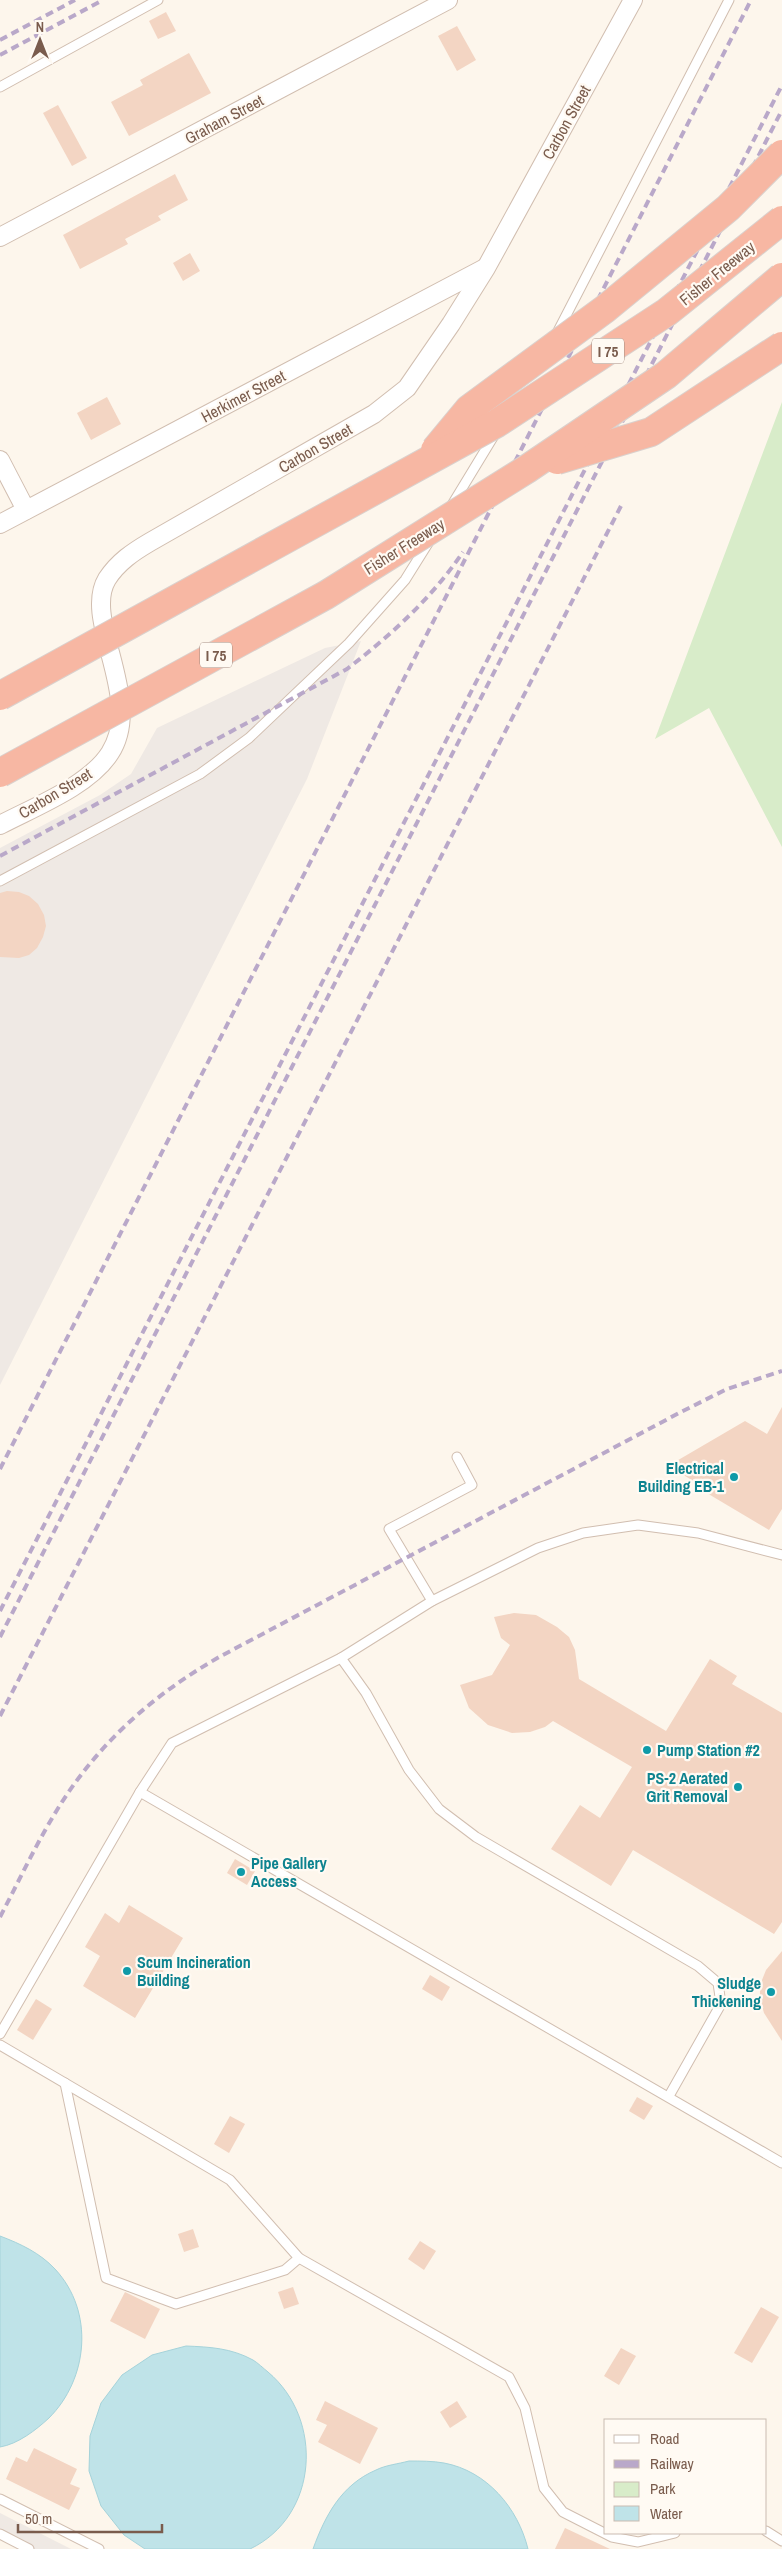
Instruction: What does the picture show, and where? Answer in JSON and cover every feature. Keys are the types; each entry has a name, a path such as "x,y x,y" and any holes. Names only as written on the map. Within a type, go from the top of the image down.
{"highway":[{"path":"422,464 469,410 612,304 728,208 782,154"},
{"name":"Fisher Freeway","path":"0,696 497,423 667,312 782,220"},
{"name":"Fisher Freeway","path":"0,773 326,595 527,469 666,375 782,277"},
{"path":"527,469 651,432 782,346"}],"street":[{"name":"Graham Street","path":"0,237 448,0"},
{"name":"Carbon Street","path":"0,825 78,783 99,766 110,752 121,722 120,692 101,606 106,580 120,562 150,542 392,402 416,376 486,268 633,0"},
{"name":"Herkimer Street","path":"0,524 486,268"},
{"path":"0,460 26,510"}],"lane":[{"path":"0,87 158,0"},
{"path":"532,374 562,324 728,0"},
{"path":"0,881 200,774 249,738 349,643 405,580 517,398"},
{"path":"432,1601 389,1528 472,1485 457,1457"},
{"path":"0,2034 140,1792 172,1743 341,1658 432,1601 538,1548 583,1533 638,1525 698,1533 782,1555"},
{"path":"341,1658 366,1693 409,1770 439,1809 476,1838 698,1966 718,1983 721,2004 668,2096"},
{"path":"140,1792 782,2163"},
{"path":"0,2045 230,2180 299,2258 509,2377 525,2408 544,2488 563,2512 604,2533"},
{"path":"65,2083 106,2278 176,2304 286,2270 299,2258"},
{"path":"0,2499 99,2549"},
{"path":"767,2532 782,2541"},
{"path":"0,2534 29,2549"},
{"path":"606,2534 638,2542 671,2534"}],"shaded area":[{"path":"361,641 307,779 0,1385 0,848 100,795 131,774 157,728 325,648"},
{"path":"0,2513 71,2549 27,2549 0,2534"}],"green space":[{"path":"782,402 782,847 709,708 655,739"}],"water":[{"path":"0,2236 43,2258 55,2269 68,2286 76,2305 81,2325 82,2345 79,2365 72,2384 62,2402 49,2418 33,2432 20,2440 0,2447"},
{"path":"186,2346 228,2351 253,2360 268,2372 286,2392 299,2415 305,2440 306,2466 301,2491 290,2514 273,2534 250,2549 145,2549 124,2535 101,2506 89,2471 90,2436 101,2403 122,2375 152,2355"},
{"path":"409,2461 440,2462 460,2467 487,2483 517,2519 528,2549 313,2549 329,2513 353,2484 380,2468"}],"building":[{"path":"166,12 176,31 158,39 149,21"},
{"path":"457,26 476,60 457,71 438,36"},
{"path":"189,53 211,93 129,136 111,102 143,85 140,80"},
{"path":"58,105 87,158 72,166 43,113"},
{"path":"175,174 188,200 158,216 161,220 125,239 128,244 80,269 63,235"},
{"path":"190,253 200,271 183,281 173,263"},
{"path":"107,397 121,424 91,440 77,413"},
{"path":"7,891 19,892 29,896 38,904 44,915 46,926 37,948 29,955 19,958 0,957 0,893"},
{"name":"Electrical Building EB-1","path":"782,1407 782,1509 769,1530 695,1486 697,1483 668,1466 745,1421 767,1434"},
{"path":"514,1613 536,1615 557,1627 569,1637 575,1650 579,1679 666,1731 710,1659 737,1676 732,1684 782,1713 782,1922 774,1934 633,1850 611,1886 551,1849 580,1805 600,1818 632,1767 553,1721 545,1727 530,1732 512,1733 488,1725 469,1708 460,1685 492,1675 510,1645 501,1638 494,1617"},
{"name":"Pipe Gallery Access","path":"235,1859 255,1871 247,1885 227,1873"},
{"name":"Scum Incineration Building","path":"129,1905 183,1938 135,2018 83,1986 100,1956 85,1947 105,1913 119,1923"},
{"name":"Sludge Thickening","path":"782,1951 782,2041 764,2013 760,1999 760,1985 766,1970"},
{"path":"430,1975 450,1987 442,2001 422,1989"},
{"path":"36,1999 52,2009 33,2040 17,2030"},
{"path":"637,2097 653,2106 644,2120 629,2111"},
{"path":"230,2116 245,2124 229,2153 214,2144"},
{"path":"193,2229 199,2247 184,2252 178,2234"},
{"path":"420,2241 436,2251 424,2270 408,2259"},
{"path":"293,2287 299,2304 284,2309 278,2292"},
{"path":"125,2292 160,2309 145,2339 110,2321"},
{"path":"761,2307 779,2317 752,2363 734,2353"},
{"path":"621,2348 636,2356 619,2385 604,2376"},
{"path":"325,2401 378,2428 360,2464 318,2442 327,2425 316,2420"},
{"path":"457,2401 467,2417 450,2428 440,2412"},
{"path":"34,2448 77,2469 70,2484 80,2488 69,2510 6,2479 16,2457 27,2462"},
{"path":"565,2528 610,2549 555,2549"}],"railway":[{"path":"0,40 75,0"},
{"path":"0,55 103,0"},
{"path":"0,1469 751,0"},
{"path":"0,1611 782,85"},
{"path":"0,1637 782,110"},
{"path":"0,1716 622,504"},
{"path":"0,856 347,669 379,643 424,601 463,552"},
{"path":"0,1917 57,1810 90,1763 129,1722 173,1687 221,1656 681,1412 727,1389 782,1371"}],"place":[{"name":"Electrical Building EB-1","path":"734,1477"},
{"name":"Pump Station #2","path":"647,1750"},
{"name":"PS-2 Aerated Grit Removal","path":"738,1787"},
{"name":"Pipe Gallery Access","path":"241,1872"},
{"name":"Scum Incineration Building","path":"127,1971"},
{"name":"Sludge Thickening","path":"771,1992"}]}
